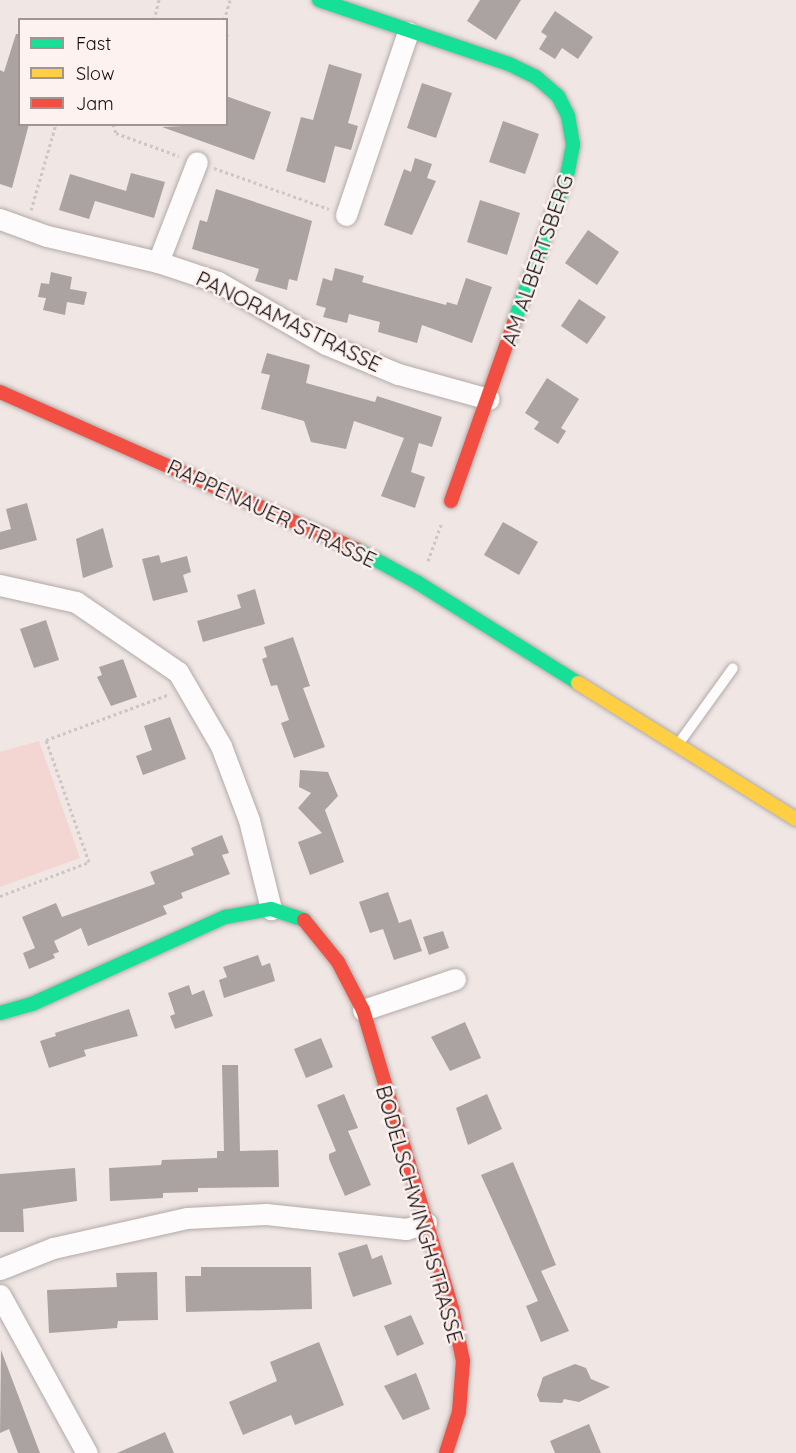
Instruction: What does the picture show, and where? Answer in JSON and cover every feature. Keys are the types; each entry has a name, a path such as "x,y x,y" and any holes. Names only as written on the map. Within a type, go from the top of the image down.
{"street":[{"name":"AM ALBERTSBERG","path":"320,0 408,32 509,64 536,77 558,96 568,116 573,145 568,171 451,501"},
{"path":"346,215 408,32"},
{"path":"158,262 197,162"},
{"name":"PANORAMASTRASSE","path":"0,219 26,229 158,262 218,282 326,344 398,374 489,399"},
{"name":"RAPPENAUER STRASSE","path":"0,392 324,532 418,584 796,819"},
{"path":"0,585 76,602 178,672 221,746 249,820 271,909"},
{"name":"BODELSCHWINGHSTRASSE","path":"0,1013 32,1004 225,917 271,909 309,922 338,962 363,1010 452,1308 463,1360 459,1412 446,1453"},
{"path":"363,1010 455,979"},
{"path":"0,1269 53,1248 187,1218 266,1214 406,1229 426,1223"},
{"path":"0,1295 87,1453"}],"lane":[{"path":"677,746 733,668"}],"path":[{"path":"154,18 159,0"},
{"path":"225,18 230,0"},
{"path":"26,229 55,126"},
{"path":"114,126 116,133 346,215"},
{"path":"427,569 451,501"},
{"path":"0,896 89,862 46,740 188,687"}],"shaded area":[{"path":"39,741 80,858 0,887 0,752"}],"building":[{"path":"480,0 521,0 496,40 467,21"},
{"path":"555,11 593,37 578,59 562,48 555,59 539,49 547,36 541,32"},
{"path":"16,34 18,34 18,126 28,126 12,188 0,184 0,70 4,72"},
{"path":"329,64 362,74 348,123 358,126 351,150 335,146 325,183 286,171 301,117 313,120"},
{"path":"422,83 452,93 436,138 407,128"},
{"path":"228,97 271,112 254,160 162,127 228,126"},
{"path":"503,121 539,134 525,174 489,162"},
{"path":"415,158 432,164 427,178 436,181 412,235 384,225 404,169 411,172"},
{"path":"131,173 165,182 154,218 95,201 89,219 59,210 70,174 126,191"},
{"path":"216,189 312,221 297,281 289,279 287,290 255,281 259,269 192,249 200,220 207,222"},
{"path":"480,200 520,213 507,255 467,242"},
{"path":"588,230 619,252 597,285 565,263"},
{"path":"335,268 364,276 362,282 446,305 447,302 457,305 466,278 492,287 472,343 422,325 417,343 378,332 380,322 349,314 347,323 323,317 326,308 316,305 323,278 332,281"},
{"path":"51,272 72,277 70,289 87,292 84,305 67,302 65,315 43,310 46,298 38,297 41,283 49,284"},
{"path":"579,299 606,317 587,344 561,326"},
{"path":"267,353 310,365 306,383 375,402 377,396 442,417 432,447 419,443 411,472 425,477 415,508 381,496 404,438 354,421 346,449 311,442 304,421 261,409 270,375 261,373"},
{"path":"547,378 579,399 561,428 566,431 558,444 534,429 539,422 525,413"},
{"path":"27,503 37,540 0,550 0,532 11,529 6,509"},
{"path":"503,522 538,542 519,575 484,555"},
{"path":"103,528 113,567 83,578 76,539"},
{"path":"159,555 161,563 187,556 191,572 183,575 188,592 153,601 142,559"},
{"path":"255,589 265,624 203,642 197,621 241,608 237,595"},
{"path":"46,620 59,660 34,668 20,629"},
{"path":"293,637 310,686 303,688 325,747 294,758 281,723 289,720 277,685 271,686 262,659 267,657 264,647"},
{"path":"123,659 137,697 111,706 97,677 102,675 99,667"},
{"path":"170,717 186,759 143,775 136,756 152,750 144,726"},
{"path":"300,770 328,772 338,796 325,810 344,862 310,875 298,842 322,833 298,808 311,793 299,787"},
{"path":"222,835 229,853 222,855 230,874 181,893 183,898 163,906 167,914 88,946 81,928 54,941 59,952 53,954 55,958 29,969 23,953 35,948 22,917 56,903 62,917 155,884 150,872 194,855 191,848"},
{"path":"388,892 399,923 411,919 422,951 394,960 383,929 370,933 359,902"},
{"path":"443,931 449,948 429,955 423,937"},
{"path":"258,955 262,966 270,963 275,981 224,998 219,980 227,977 223,967"},
{"path":"189,985 192,995 204,990 213,1016 175,1029 170,1016 175,1014 168,993"},
{"path":"129,1009 138,1036 84,1050 86,1056 49,1068 40,1041 56,1036 55,1033"},
{"path":"465,1022 481,1058 450,1071 431,1037"},
{"path":"321,1038 333,1067 306,1078 294,1049"},
{"path":"222,1065 238,1065 240,1151 278,1150 279,1187 198,1188 198,1192 163,1193 163,1198 110,1201 109,1168 161,1165 162,1160 217,1158 217,1151 224,1151"},
{"path":"344,1094 358,1128 348,1131 371,1185 345,1196 329,1159 329,1154 336,1151 317,1105"},
{"path":"487,1094 502,1129 468,1145 456,1108"},
{"path":"513,1162 556,1265 541,1271 569,1331 541,1342 526,1306 538,1301 481,1175"},
{"path":"75,1168 77,1201 23,1209 24,1232 0,1232 0,1174"},
{"path":"367,1244 372,1259 382,1255 392,1284 353,1297 338,1253"},
{"path":"201,1267 311,1267 312,1309 186,1312 185,1276 201,1276"},
{"path":"157,1272 158,1320 118,1321 117,1328 49,1333 47,1290 117,1287 116,1273"},
{"path":"411,1315 424,1344 397,1356 384,1326"},
{"path":"319,1342 344,1405 295,1425 291,1415 243,1435 229,1402 277,1381 270,1362"},
{"path":"1,1350 40,1453 18,1453 9,1429 0,1433"},
{"path":"575,1364 586,1368 591,1379 610,1387 579,1402 564,1399 562,1403 540,1402 537,1395 543,1377"},
{"path":"416,1373 430,1409 403,1420 384,1386"},
{"path":"589,1424 601,1453 555,1453 550,1441"},
{"path":"165,1432 174,1453 117,1453"}],"traffic: fast":[{"path":"319,0 509,64 536,77 558,96 568,116 573,145 568,171 514,323"},
{"path":"356,549 418,583 578,683"},
{"path":"0,1013 32,1004 225,917 271,909 304,920"}],"traffic: slow":[{"path":"578,683 796,819"}],"traffic: jam":[{"path":"451,501 514,323"},
{"path":"0,392 356,549"},
{"path":"304,920 338,962 363,1010 452,1308 463,1361 459,1412 446,1453"}]}
